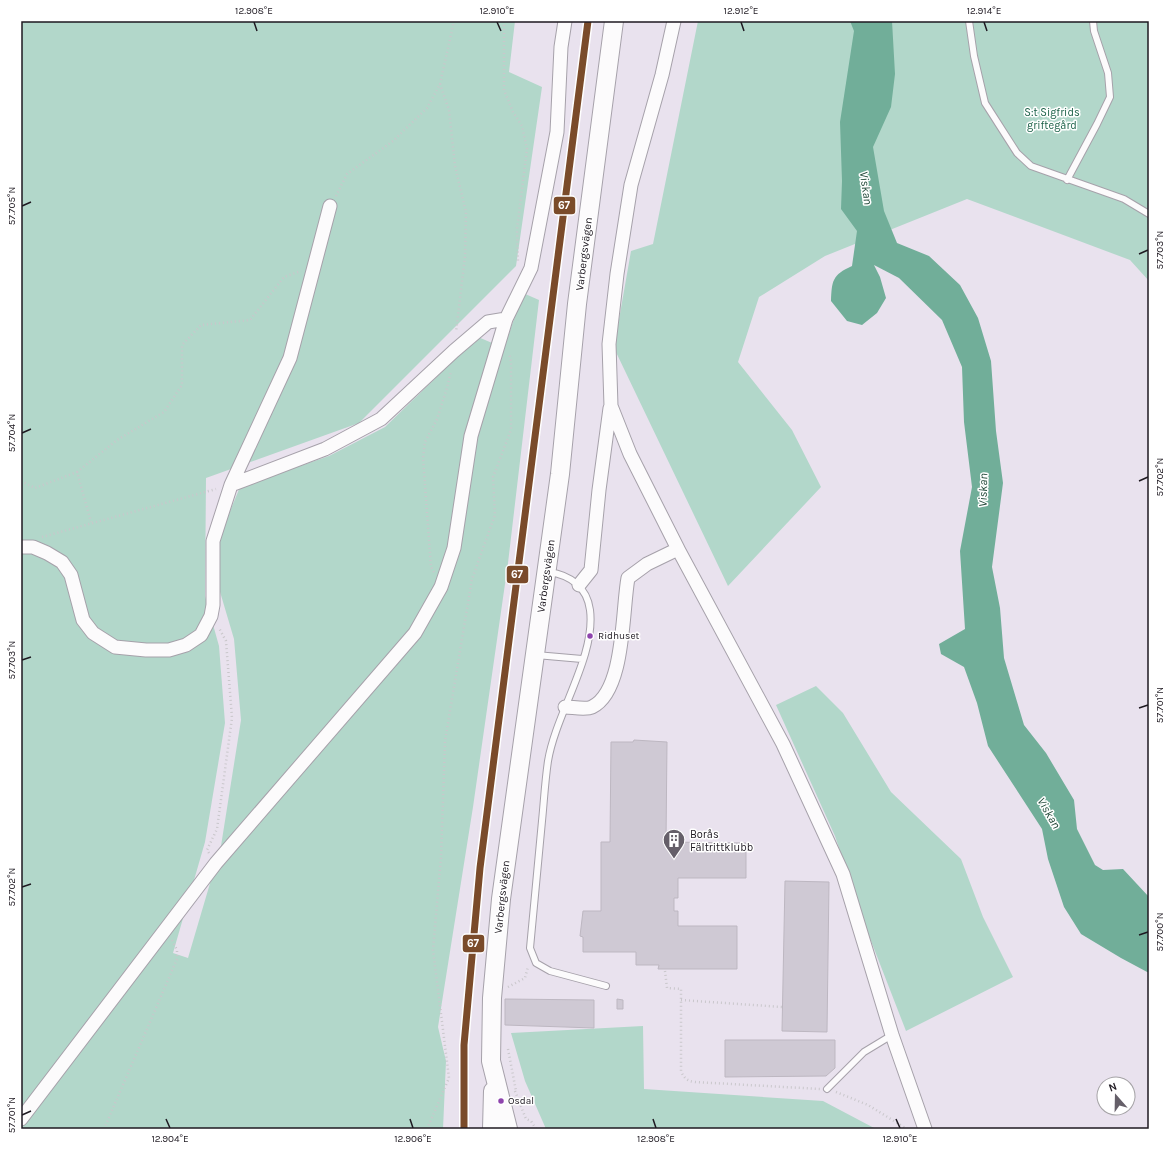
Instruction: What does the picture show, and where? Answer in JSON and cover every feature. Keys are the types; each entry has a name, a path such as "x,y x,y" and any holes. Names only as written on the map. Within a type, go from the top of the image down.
{"main road":[{"name":"Varbergsvägen","path":"508,1129 495,1083 491,1061 492,998 505,869 560,474 578,304 614,21"},
{"path":"492,1129 492,1096 495,1083"}],"street":[{"path":"21,1119 216,862 415,633 441,587 454,548 471,436 506,319 531,268 557,132 561,47 565,21"},
{"path":"579,585 591,570 599,490 610,406 609,344 617,274 631,185 662,75 674,21"},
{"path":"21,547 33,547 62,562 71,575 83,620 93,633 115,647 146,650 169,650 186,645 201,635 211,616 213,605 213,541 231,485 290,358 330,206"},
{"path":"231,485 325,449 381,419 454,351 488,322 506,319"},
{"path":"610,406 630,454 678,550 783,744 843,874 892,1035 925,1129"},
{"path":"565,707 591,708 604,699 615,671 623,637 625,592 628,578 647,564 678,550"}],"lane":[{"path":"969,21 974,56 985,103 995,121 1017,153 1031,166 1124,199 1149,214"},
{"path":"1067,180 1110,97 1108,73 1094,31 1093,21"},
{"path":"547,572 560,574 579,585 586,596 590,610 590,636 558,723 548,760 530,948 536,963 550,971 606,986"},
{"path":"535,655 582,659"},
{"path":"828,1089 864,1052 892,1035"}],"path":[{"path":"330,206 347,174 393,140 427,108 440,84 454,21"},
{"path":"504,21 504,90 513,112 522,126 527,149 517,229 518,268"},
{"path":"440,84 449,110 455,166 466,212 465,256 454,351 447,388 437,419 424,442 423,458 431,567 441,587"},
{"path":"21,481 35,488 77,472 117,440 164,412 182,385 182,345 201,325 250,320 284,277 315,266"},
{"path":"427,1129 449,1078 433,950 441,857 445,741 472,579 495,515 493,477 511,430 511,361 502,333"},
{"path":"77,472 91,522"},
{"path":"37,538 91,522 231,485"},
{"path":"211,616 226,641 232,718 217,830 206,850 216,862"},
{"path":"104,1129 177,959 177,950 173,941 163,931"},
{"path":"492,998 504,994 509,985 525,978 532,953"},
{"path":"664,971 667,988 681,989 681,1070 684,1077 689,1081 828,1089 868,1105 907,1129"},
{"path":"681,1000 782,1007"},
{"path":"513,1093 516,1091 526,1119 531,1121 536,1129"}],"green space":[{"path":"21,21 515,21 509,72 542,87 516,266 359,423 206,478 205,596 219,646 225,723 205,842 173,953 188,958 221,846 241,720 234,639 218,585 218,540 240,487 329,456 385,427 478,337 504,348 523,293 539,300 508,563 473,807 438,1027 446,1061 443,1129 21,1129"},
{"name":"S:t Sigfrids griftegård","path":"698,21 1149,21 1149,281 1130,260 967,199 825,256 759,297 738,362 792,430 821,487 728,586 614,348 631,251 653,244"},
{"path":"816,686 843,713 891,792 961,859 983,917 1013,977 906,1031 866,928 835,836 776,705"},
{"path":"643,1026 644,1089 823,1101 876,1129 546,1129 525,1081 511,1033"}],"water":[{"name":"Viskan","path":"850,21 892,21 895,74 891,107 873,147 884,211 897,243 929,256 960,285 978,318 991,361 996,431 1003,483 992,567 1000,608 1004,658 1024,725 1046,753 1074,800 1077,829 1095,865 1103,870 1123,869 1149,897 1149,973 1081,934 1064,907 1048,859 1042,829 988,746 977,703 964,667 941,654 939,644 965,629 960,551 972,487 964,422 962,367 942,320 899,278 874,265 880,277 886,298 877,313 862,325 847,321 831,301 834,279 840,272 852,266 857,231 841,209 842,181 840,122 854,31"}],"building":[{"name":"Borås Fältrittklubb","path":"634,740 667,742 666,842 746,843 746,878 678,878 678,898 674,898 674,911 678,911 678,926 737,926 737,969 658,969 659,965 636,965 636,952 583,952 583,937 580,936 583,911 601,911 601,842 610,842 611,742 633,742"},
{"path":"785,881 829,882 827,1032 782,1031"},
{"path":"505,999 594,1000 594,1028 505,1025"},
{"path":"617,999 623,1000 623,1009 617,1009"},
{"path":"725,1040 835,1040 835,1068 826,1076 725,1077"}],"transit line":[{"name":"67","path":"464,1129 464,1045 480,868 588,21"}],"place":[{"name":"Ridhuset","path":"590,636"},
{"name":"Borås Fältrittklubb","path":"674,860"},
{"name":"Osdal","path":"501,1101"}]}
